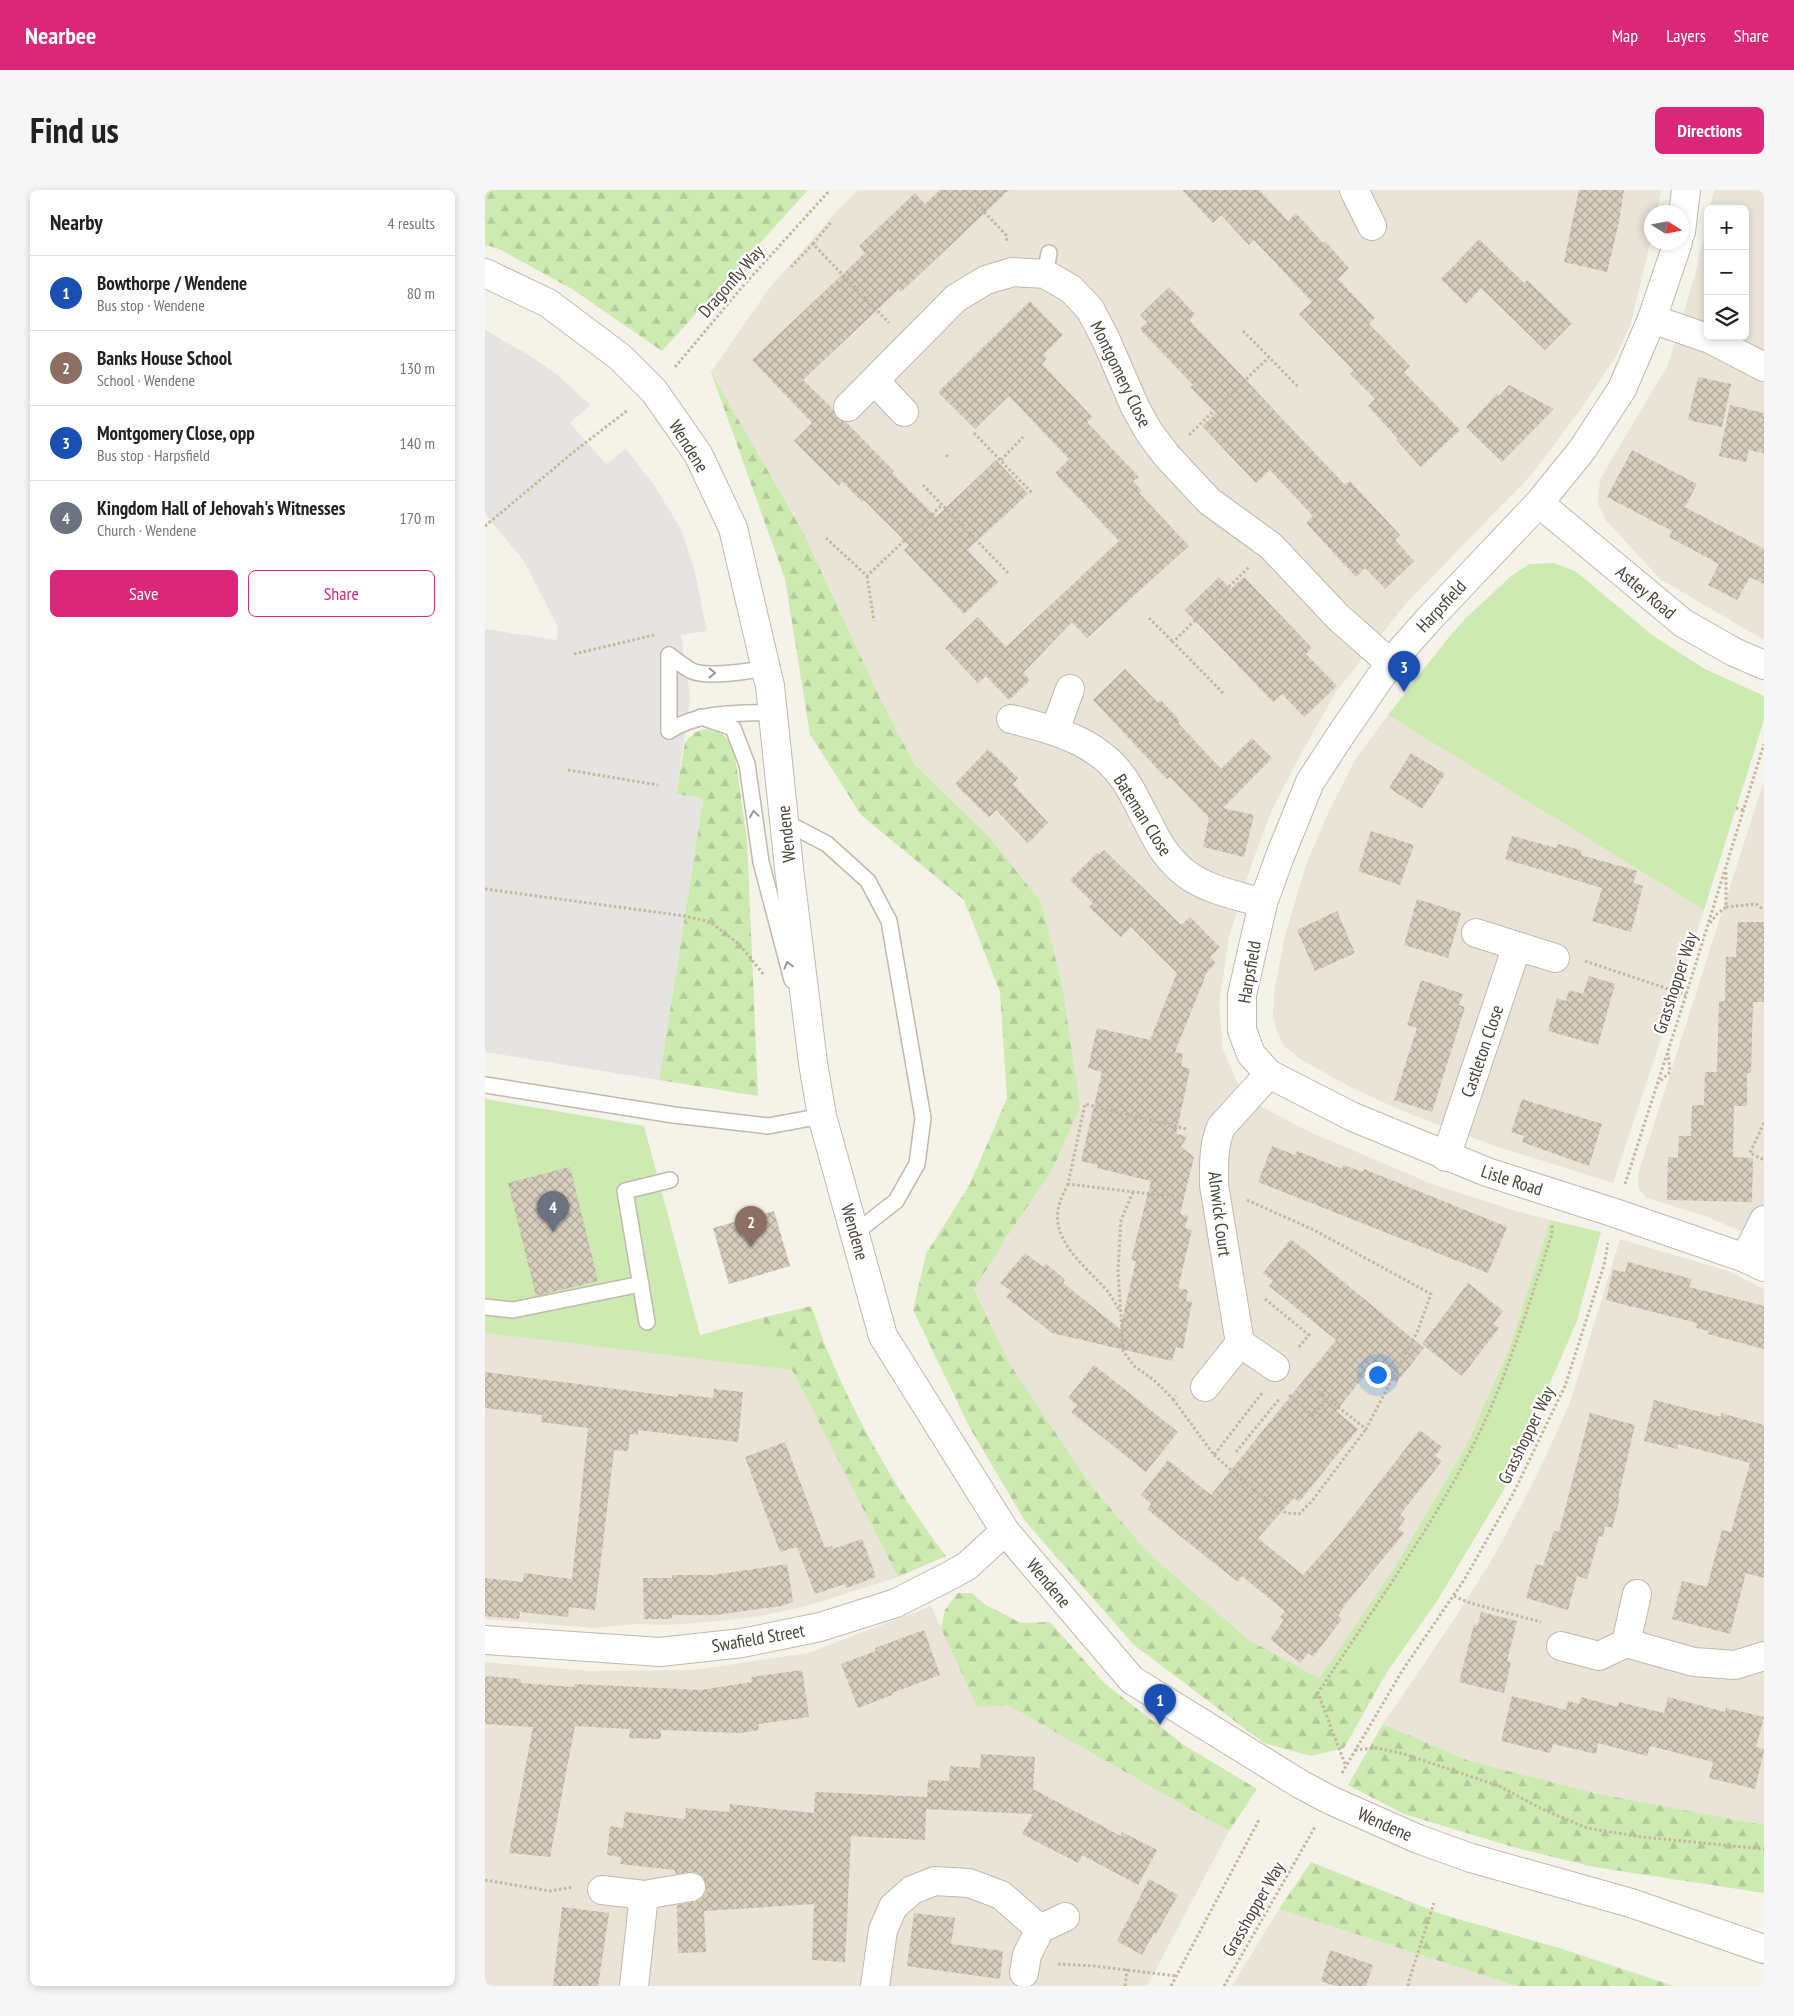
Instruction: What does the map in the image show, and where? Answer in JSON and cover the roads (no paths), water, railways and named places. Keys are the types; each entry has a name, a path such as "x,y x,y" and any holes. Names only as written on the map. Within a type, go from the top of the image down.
{"street":[{"path":"1354,190 1373,226"},
{"path":"1684,205 1686,190"},
{"name":"Harpsfield","path":"1269,1074 1251,1054 1242,1030 1242,995 1263,903 1280,856 1311,782 1390,663 1539,503 1582,450 1622,389 1652,319 1675,250"},
{"name":"Montgomery Close","path":"848,407 956,298 986,280 1047,264 1090,309 1135,407 1149,432 1167,456 1209,501 1271,546 1338,617 1390,663"},
{"name":"Wendene","path":"485,273 548,303 620,357 654,391 698,454 733,528 767,668 813,1063 822,1116 883,1336 1005,1531 1132,1680 1329,1800 1418,1839 1471,1858 1631,1903 1764,1949"},
{"path":"1652,319 1710,339 1764,367"},
{"path":"875,381 904,412"},
{"name":"Astley Road","path":"1539,503 1683,623 1733,652 1764,665"},
{"path":"1055,730 1070,689"},
{"name":"Bateman Close","path":"1011,719 1055,730 1092,748 1121,774 1144,814 1160,848 1181,870 1205,885 1263,903"},
{"path":"1476,933 1555,958"},
{"name":"Castleton Close","path":"1446,1157 1517,946"},
{"name":"Alnwick Court","path":"1240,1343 1216,1193 1214,1160 1217,1136 1221,1127 1269,1074"},
{"name":"Lisle Road","path":"1269,1074 1353,1117 1446,1157 1755,1262"},
{"path":"1755,1262 1764,1220"},
{"path":"1205,1387 1240,1343 1280,1366"},
{"name":"Swafield Street","path":"485,1640 660,1652 742,1643 820,1627 896,1603 951,1576 967,1566 1005,1531"},
{"path":"1626,1644 1637,1594"},
{"path":"1561,1646 1599,1656 1626,1644 1694,1662 1735,1664 1764,1656"},
{"path":"875,1986 883,1930 893,1907 912,1890 935,1881 969,1882 1001,1895 1040,1929"},
{"path":"591,1888 644,1895 691,1887"},
{"path":"634,1986 644,1895"},
{"name":"Wendene","path":"1631,1903 1764,1930"},
{"path":"1025,1964 1040,1929 1065,1917"}],"lane":[{"path":"767,668 730,673 697,672 669,655 669,730 681,723 701,717 773,712"},
{"path":"701,717 733,728 747,764 761,862 813,1063"},
{"path":"785,822 827,844 869,881 889,921 891,930 923,1118 922,1128 917,1164 896,1201 855,1233"},
{"path":"485,1085 674,1115 768,1126 822,1116"},
{"path":"647,1322 625,1191 670,1180"},
{"path":"485,1307 513,1310 641,1284"}],"place":[{"name":"Montgomery Close, opp","path":"1404,692"},
{"name":"Kingdom Hall of Jehovah's Witnesses","path":"553,1232"},
{"name":"Banks House School","path":"751,1247"},
{"name":"Bowthorpe / Wendene","path":"1160,1725"}]}
